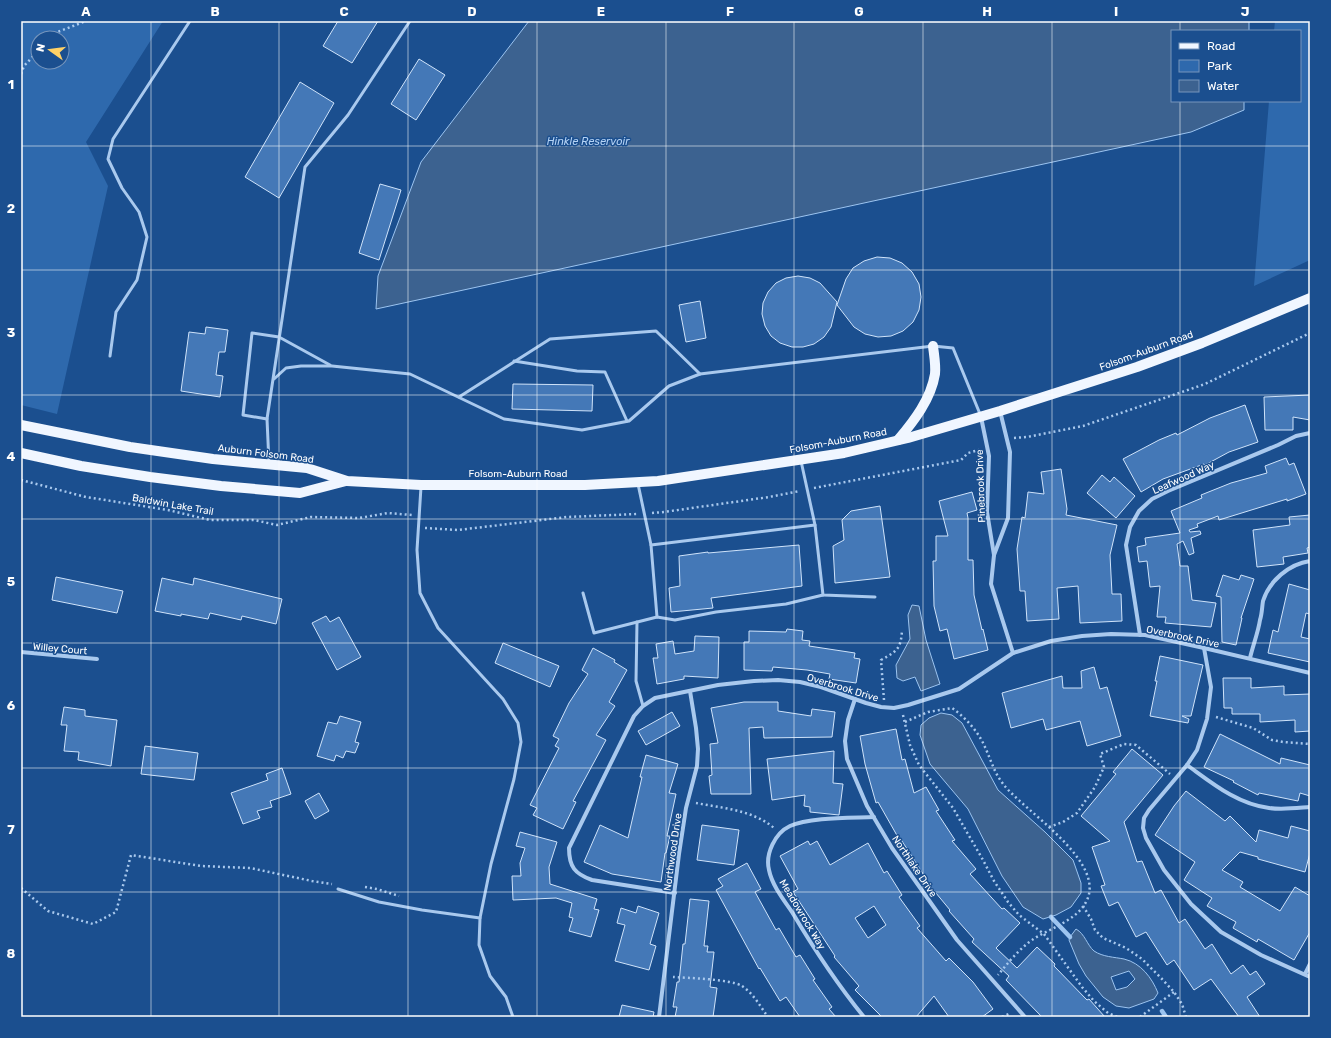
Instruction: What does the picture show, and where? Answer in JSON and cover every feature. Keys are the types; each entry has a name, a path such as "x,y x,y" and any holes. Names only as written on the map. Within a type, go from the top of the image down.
{"main road":[{"name":"Folsom-Auburn Road","path":"347,481 421,485 585,485 638,483 844,453 898,440 1000,411 1137,368 1202,343 1310,298"},
{"path":"898,440 911,424 929,394 935,373 933,346"},
{"name":"Auburn Folsom Road","path":"21,425 130,447 213,459 307,468 347,481"},
{"path":"21,452 81,466 142,476 237,488 300,493 347,481"}],"street":[{"name":"Pinebrook Drive","path":"1000,411 1010,452 1008,518 994,555 991,584 1013,653"},
{"name":"Pinebrook Drive","path":"981,416 989,456 987,512 994,555"},
{"name":"Leafwood Way","path":"1140,635 1126,546 1130,528 1138,511 1152,498 1296,436 1310,433"},
{"path":"1250,658 1260,620 1263,601 1272,584 1286,570 1303,562 1310,561"},
{"name":"Overbrook Drive","path":"675,893 582,877 574,869 569,859 569,848 634,716 643,706 655,698 718,685 778,680 800,682 821,687 884,707 901,706 960,689 1013,653 1051,641 1082,636 1111,634 1140,635 1250,658 1310,673"},
{"path":"1204,648 1211,687 1207,715 1197,750 1187,765 1144,818 1143,828 1146,838 1164,870 1191,904 1221,932 1261,955 1310,977"},
{"name":"Willey Court","path":"21,652 97,659"},
{"name":"Northwood Drive","path":"659,1017 688,802 697,766 698,749 690,691"},
{"name":"Northlake Drive","path":"855,699 848,720 845,741 847,759 861,793 892,848 957,940 1026,1017"},
{"path":"1187,765 1229,794 1249,804 1270,809 1310,807"},
{"name":"Meadowrock Way","path":"864,1017 817,954 774,884 768,869 769,852 776,838 788,826 804,821 874,817"},
{"path":"1304,974 1310,964"}],"lane":[{"path":"110,356 116,312 137,280 147,237 140,212 122,188 108,159 112,139 190,21"},
{"path":"269,464 267,419 305,167 348,115 410,21"},
{"path":"459,397 550,339 656,331 700,374"},
{"path":"267,419 243,415 252,333 279,337 332,366"},
{"path":"274,379 286,368 301,366 332,366 410,374 504,419 582,430 629,421 669,386 700,374 933,346 953,348 981,416"},
{"path":"514,361 577,371 605,372 627,421"},
{"path":"801,460 815,525 823,595"},
{"path":"638,483 651,545 657,617"},
{"path":"421,485 417,550 420,593 438,628 503,699 518,723 521,742 514,779 491,864 480,918 479,945 490,976 506,997 513,1017"},
{"path":"651,545 815,525"},
{"path":"583,592 594,633 657,617 675,620 716,612 786,604 823,595 875,597"},
{"path":"637,622 636,681 643,706"},
{"path":"338,889 379,902 480,918"}],"path":[{"path":"64,30 86,21"},
{"path":"21,74 24,66 30,60"},
{"path":"1025,437 1083,426 1205,384 1310,333"},
{"path":"424,521 424,528 458,530 567,517 664,512 769,497 961,460"},
{"name":"Baldwin Lake Trail","path":"21,480 86,497 168,510 210,520 254,520 277,525 311,517 359,518 388,513 419,516"},
{"path":"884,707 881,660 895,652 901,642 902,630"},
{"path":"901,706 910,745 919,765 953,808 994,881 1008,902 1020,915 1044,934 1082,987 1094,1001 1108,1013 1117,1017"},
{"path":"905,722 928,712 952,708 962,715 979,736 1002,783 1012,795 1072,848 1084,867 1090,885 1086,901 1083,906 1078,912 1057,927 1032,940 1015,954 993,981"},
{"path":"1207,715 1253,728 1272,740 1310,744"},
{"path":"1049,827 1063,822 1077,813 1095,787 1104,767 1100,754 1124,744 1136,745 1175,779"},
{"path":"688,802 740,812 757,817 780,834"},
{"path":"21,888 48,911 93,924 116,912 131,855 201,866 250,868 334,884"},
{"path":"362,887 377,889 404,898"},
{"path":"1083,906 1091,919 1095,930 1103,938 1126,948 1142,958 1174,992 1182,1004 1186,1017"},
{"path":"664,976 722,981 741,985 756,1000 768,1017"},
{"path":"1140,1017 1174,992"}],"green space":[{"path":"21,21 163,21 86,142 108,186 57,414 21,405"},
{"path":"1275,21 1310,21 1310,260 1254,286 1269,102 1301,102 1301,30 1274,30"}],"water":[{"name":"Hinkle Reservoir","path":"529,21 1249,21 1249,30 1171,30 1171,102 1244,102 1244,110 1191,132 376,309 378,276 421,162"},
{"path":"912,605 919,606 926,640 940,684 921,691 915,677 903,681 897,678 896,665 910,639 908,615"},
{"path":"941,713 952,715 962,723 998,790 1045,832 1073,860 1081,883 1081,893 1071,907 1056,915 1043,919 1023,907 1002,876 968,809 930,764 920,735 921,725 929,718"},
{"path":"1076,929 1082,934 1097,953 1124,959 1136,964 1153,982 1158,993 1154,999 1129,1008 1116,1006 1103,997 1086,976 1079,964 1069,940","holes":["1129,971 1135,979 1127,987 1116,990 1111,977"]}],"building":[{"path":"338,21 378,21 352,63 323,46"},
{"path":"419,59 445,75 416,120 391,104"},
{"path":"300,82 334,103 279,198 245,177"},
{"path":"380,184 401,190 379,260 359,253"},
{"path":"877,257 890,258 902,263 912,272 919,284 921,297 919,310 913,322 903,331 891,336 878,337 865,334 854,327 837,305 846,279 853,268 864,261"},
{"path":"798,276 810,278 820,283 837,302 831,327 824,337 814,344 803,347 792,347 780,343 771,336 765,326 762,314 763,303 768,292 776,283 786,278"},
{"path":"700,301 706,338 686,342 679,305"},
{"path":"206,327 228,330 225,352 219,352 216,375 223,376 220,397 181,391 189,332 205,334"},
{"path":"513,384 593,385 592,411 512,409"},
{"path":"1310,395 1310,420 1293,417 1293,430 1265,430 1264,397"},
{"path":"1245,405 1258,442 1229,452 1205,465 1204,464 1163,479 1141,492 1123,459 1159,440 1176,433 1177,435 1210,418"},
{"path":"1286,458 1289,465 1294,463 1306,494 1287,501 1287,499 1219,520 1218,516 1197,524 1198,527 1189,530 1190,532 1200,531 1201,534 1191,538 1194,553 1189,555 1183,541 1177,544 1180,566 1188,566 1192,600 1216,603 1211,627 1165,623 1166,617 1157,617 1160,586 1150,587 1147,561 1139,562 1137,547 1146,545 1145,538 1180,533 1171,511 1202,498 1201,495 1231,483 1267,473 1265,466"},
{"path":"1061,469 1067,509 1066,515 1117,525 1110,555 1112,594 1121,594 1122,621 1080,623 1078,586 1057,588 1059,619 1027,621 1025,591 1020,591 1017,549 1022,517 1025,518 1028,492 1044,494 1041,472"},
{"path":"1102,475 1110,482 1114,477 1135,496 1116,518 1087,493"},
{"path":"972,492 977,510 967,513 968,560 973,560 974,595 988,650 954,659 947,629 940,631 934,606 933,561 936,561 936,536 948,536 939,501"},
{"path":"880,506 890,577 835,583 833,546 844,540 842,520 851,511"},
{"path":"1310,515 1310,547 1307,548 1308,553 1283,557 1284,564 1257,567 1253,530 1290,525 1289,517"},
{"path":"799,545 802,586 711,598 713,608 671,612 669,588 680,586 679,556 708,552"},
{"path":"1223,575 1239,580 1241,575 1254,579 1241,618 1236,645 1222,642 1221,597 1216,596"},
{"path":"56,577 123,591 117,613 52,600"},
{"path":"162,578 193,585 194,578 282,599 276,624 242,616 241,620 210,613 208,619 155,611"},
{"path":"1289,584 1310,590 1310,614 1306,613 1301,637 1310,639 1310,662 1268,653 1273,630 1278,632"},
{"path":"326,616 330,622 339,617 361,657 337,670 312,623"},
{"path":"787,629 803,631 802,640 810,641 809,646 855,653 854,658 860,659 856,683 829,679 830,674 807,670 773,667 772,671 744,670 744,642 749,642 749,631 786,632"},
{"path":"695,636 719,637 718,678 684,676 684,679 657,684 653,658 658,658 656,644 673,641 675,654 694,651"},
{"path":"503,643 559,666 550,687 495,663"},
{"path":"593,648 615,660 614,662 627,670 609,702 615,706 596,735 606,740 573,801 576,802 563,829 533,815 537,808 530,805 559,748 555,746 559,739 553,736 569,703 588,674 582,670"},
{"path":"1160,656 1203,665 1191,716 1182,716 1189,719 1188,723 1150,716"},
{"path":"1094,667 1100,689 1107,687 1121,736 1087,746 1080,721 1046,730 1043,719 1011,728 1002,693 1062,676 1063,688 1082,688 1081,671"},
{"path":"1223,678 1251,678 1251,688 1284,686 1284,695 1310,694 1310,731 1295,732 1295,720 1260,722 1260,714 1232,714 1232,708 1224,708"},
{"path":"744,702 778,702 778,711 811,716 812,709 835,712 832,737 764,738 763,727 749,728 751,794 711,794 709,776 712,775 710,744 718,743 711,708"},
{"path":"64,707 85,710 85,716 117,720 111,766 78,760 79,752 64,751 67,725 61,725"},
{"path":"672,712 680,726 646,745 638,731"},
{"path":"340,716 361,722 355,742 359,743 355,753 346,751 343,758 336,755 334,761 317,756 328,722 337,724"},
{"path":"896,729 902,760 905,759 914,793 926,787 939,810 936,811 955,840 952,841 976,869 970,874 1002,909 1004,908 1020,923 996,948 1017,968 1037,947 1105,1017 1042,1017 1006,980 1009,976 972,942 974,939 949,911 950,910 926,881 927,880 900,838 899,839 878,802 876,803 865,764 860,736"},
{"path":"1220,734 1280,764 1281,758 1310,765 1310,796 1300,793 1298,801 1259,793 1258,795 1233,782 1234,781 1204,767"},
{"path":"145,746 198,753 194,780 141,774"},
{"path":"1132,749 1163,775 1124,822 1137,862 1142,861 1155,893 1161,890 1179,923 1185,919 1205,949 1212,944 1231,974 1243,965 1250,975 1256,971 1265,984 1247,997 1260,1017 1239,1017 1211,979 1194,990 1174,960 1167,965 1146,932 1136,937 1118,902 1109,906 1101,886 1105,885 1092,847 1110,841 1081,816 1116,774 1113,772"},
{"path":"834,751 833,783 843,784 839,815 810,812 810,807 804,806 805,795 772,800 767,759"},
{"path":"646,755 678,764 669,793 676,794 667,836 670,836 665,853 661,882 612,874 584,862 600,825 628,838 642,777 640,777"},
{"path":"282,768 291,794 270,801 272,807 257,811 260,818 243,824 231,793 268,780 266,774"},
{"path":"1186,791 1225,821 1230,816 1256,842 1259,830 1288,838 1291,826 1310,831 1310,853 1305,872 1258,859 1258,857 1240,852 1222,870 1243,882 1240,887 1280,911 1295,887 1310,896 1310,932 1294,960 1258,939 1257,942 1233,928 1236,922 1207,906 1212,898 1184,880 1195,862 1155,835"},
{"path":"319,793 329,811 315,819 305,801"},
{"path":"702,825 739,830 734,865 697,860"},
{"path":"520,832 557,842 549,867 550,884 597,899 594,909 599,910 591,937 569,931 573,918 569,917 572,903 556,898 513,900 512,876 521,876 520,863 525,848 516,846"},
{"path":"808,841 810,845 817,841 830,865 868,843 884,873 887,871 902,895 899,897 920,926 917,928 946,961 949,958 973,982 993,1009 982,1017 949,1017 934,996 916,1017 882,1017 855,990 859,986 834,957 835,956 793,892 798,889 780,856","holes":["874,906 886,925 868,938 855,918"]},
{"path":"747,863 761,889 755,892 776,930 779,928 796,957 800,955 815,979 813,980 832,1007 829,1009 836,1017 800,1017 786,997 780,1001 760,968 759,969 716,890 723,886 718,879"},
{"path":"690,899 709,901 704,946 708,946 707,952 714,952 710,987 717,988 713,1017 675,1017 677,1007 673,1007 677,982 679,982 683,944 685,944"},
{"path":"638,906 659,913 650,944 656,946 649,970 615,961 625,925 617,923 621,908 636,913"},
{"path":"622,1005 654,1012 653,1017 619,1017"}],"waterway":[{"path":"1051,917 1070,937"},
{"path":"1162,1011 1166,1017"}]}
